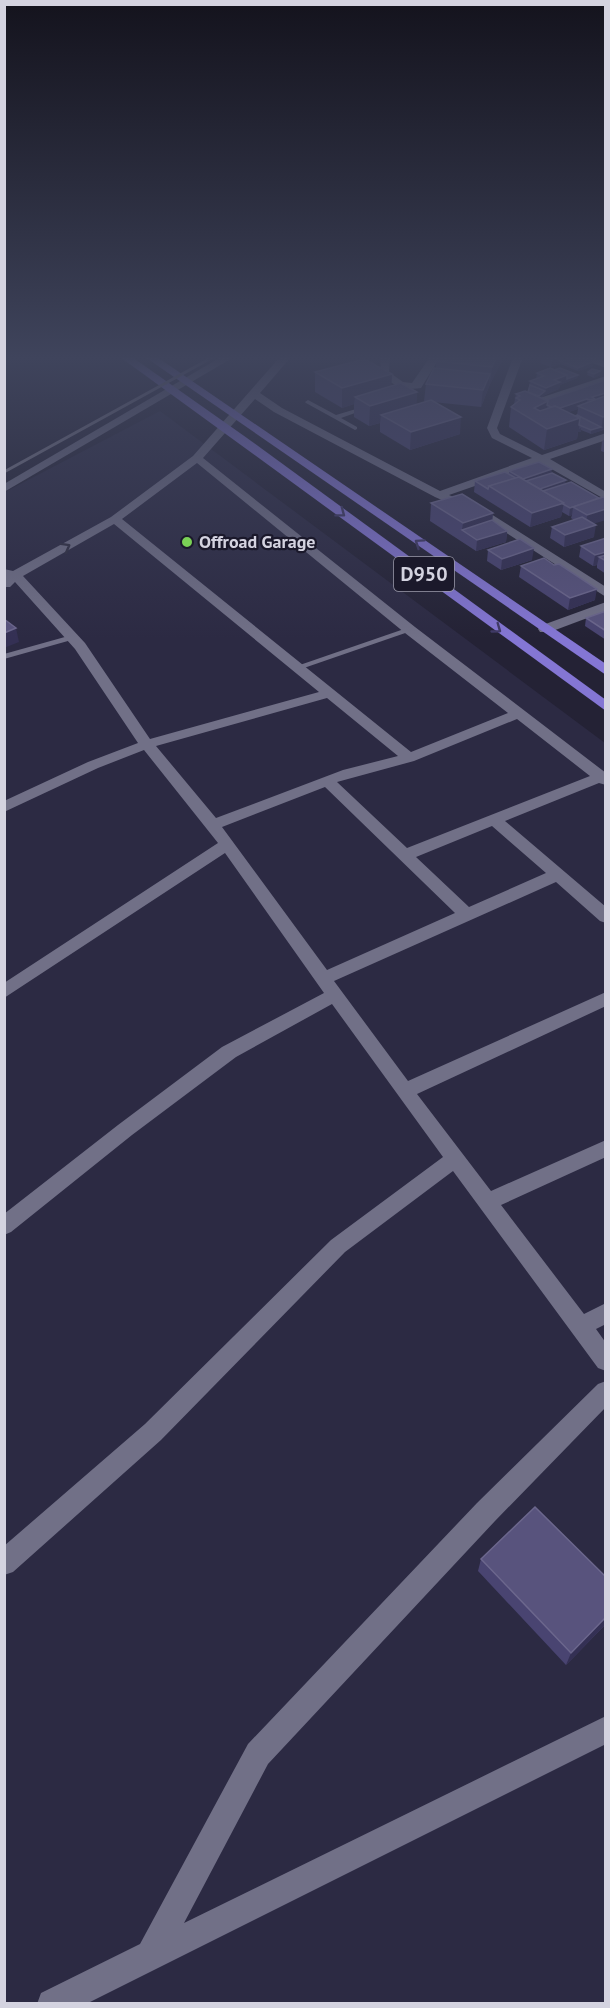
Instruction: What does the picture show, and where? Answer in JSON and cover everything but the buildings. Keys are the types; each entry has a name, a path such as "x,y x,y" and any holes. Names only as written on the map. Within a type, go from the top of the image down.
{"highway":[{"name":"D950","path":"258,451 606,707"},
{"name":"D950","path":"287,451 606,671"}],"street":[{"path":"4,489 69,451"},
{"path":"204,451 115,519 8,578 72,637 147,745 213,825 405,1091 606,1361"},
{"path":"355,451 439,495 487,516 606,593"},
{"path":"525,451 606,497"},
{"path":"439,495 565,451"},
{"path":"197,458 410,630 603,779"},
{"path":"115,519 409,758"},
{"path":"545,629 606,606"},
{"path":"4,807 75,772 147,745 271,712 330,693"},
{"path":"213,825 348,773 409,758 518,714"},
{"path":"405,855 603,779"},
{"path":"327,781 468,915"},
{"path":"494,819 606,917"},
{"path":"4,992 226,845"},
{"path":"4,1226 124,1130 229,1052 331,986 468,915 557,875"},
{"path":"405,1091 606,998"},
{"path":"487,1202 606,1148"},
{"path":"4,1563 153,1432 338,1246 455,1159"},
{"path":"580,1327 606,1312"},
{"path":"151,1954 258,1754 486,1512 606,1391"},
{"path":"52,2004 606,1729"}],"lane":[{"path":"298,667 410,630"},
{"path":"4,657 72,637"}],"shaded area":[{"path":"84,451 213,451 605,743 605,2003 5,2004 5,492"}],"railway":[{"path":"4,472 43,451"}],"place":[{"name":"Offroad Garage","path":"187,542"}]}
